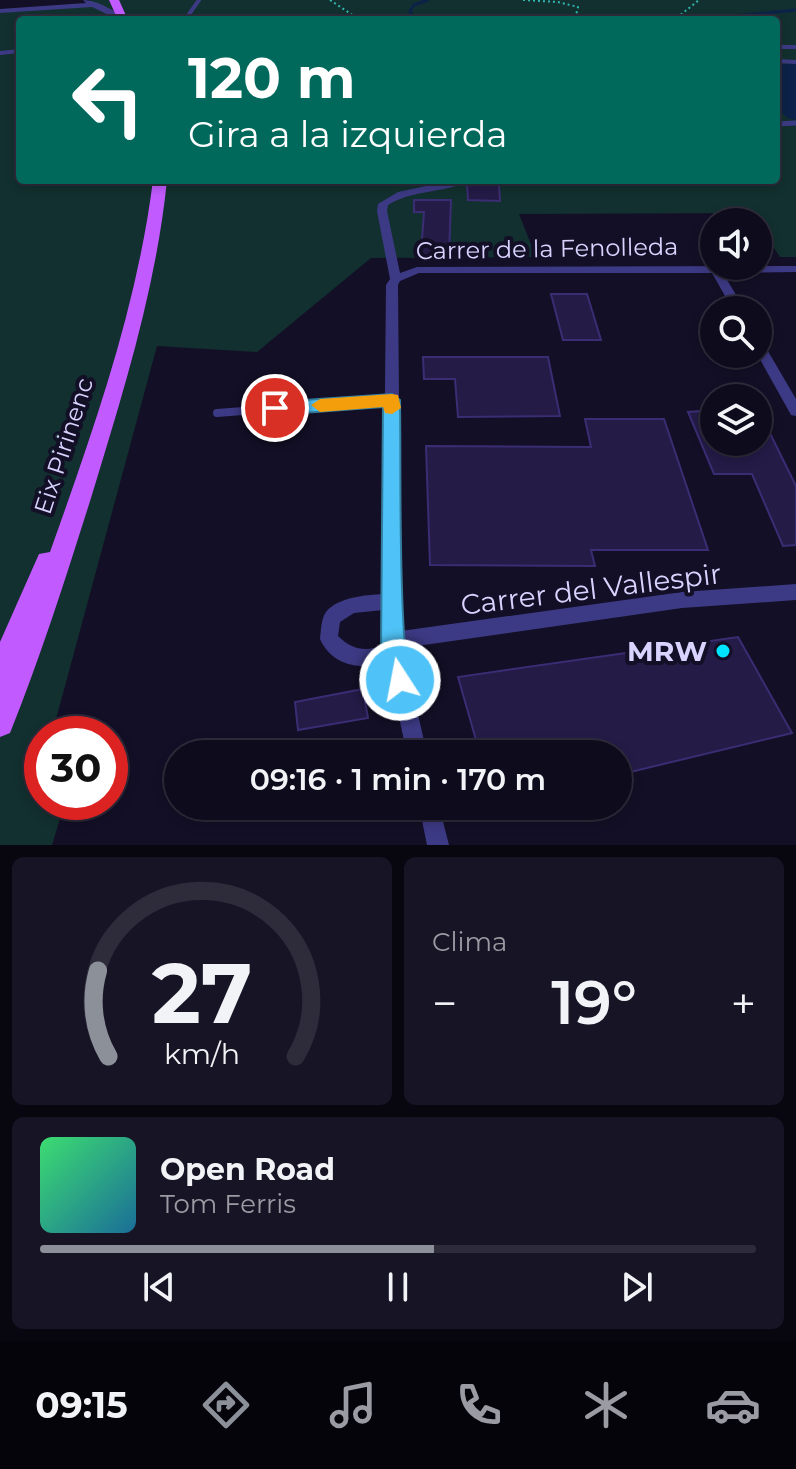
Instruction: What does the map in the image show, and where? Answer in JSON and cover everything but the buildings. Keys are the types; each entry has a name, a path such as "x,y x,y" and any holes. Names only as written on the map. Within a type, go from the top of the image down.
{"main road":[{"name":"Eix Pirinenc","path":"0,742 4,714 81,493 140,299 160,184"},
{"path":"0,672 38,579 81,493"}],"street":[{"path":"46,7 77,0"},
{"path":"0,11 88,2 119,16"},
{"path":"414,740 392,646 392,285 396,279 383,204 405,193 447,184"},
{"name":"Carrer de la Fenolleda","path":"772,269 796,269"},
{"name":"Carrer de la Fenolleda","path":"396,279 417,270 700,270"},
{"path":"771,368 796,411"},
{"path":"778,381 796,380"},
{"name":"Carrer del Vallespir","path":"392,646 682,600 796,592"},
{"path":"391,602 365,602 344,607 332,618 329,639 338,652 360,659 381,657 392,646"},
{"path":"432,820 438,845"}],"lane":[{"path":"217,413 392,400"}],"path":[{"path":"330,0 354,16"},
{"path":"523,0 558,2 578,7 573,16"},
{"path":"679,16 699,0"}],"green space":[{"path":"89,0 796,0 796,257 780,257 772,245 772,208 700,208 700,213 519,214 536,257 371,258 257,352 157,346 57,716 24,716 24,820 60,820 52,845 0,845 0,13 91,4"}],"water":[{"path":"780,64 796,64 796,120 787,118 780,110"}],"waterway":[{"path":"412,16 410,11 414,5 428,0"},
{"path":"732,16 796,10"}],"slow traffic":[{"path":"320,405 392,400 392,408"}],"place":[{"name":"MRW","path":"723,651"}],"route":[{"path":"275,408 392,400 391,602 393,650 400,680"}]}
